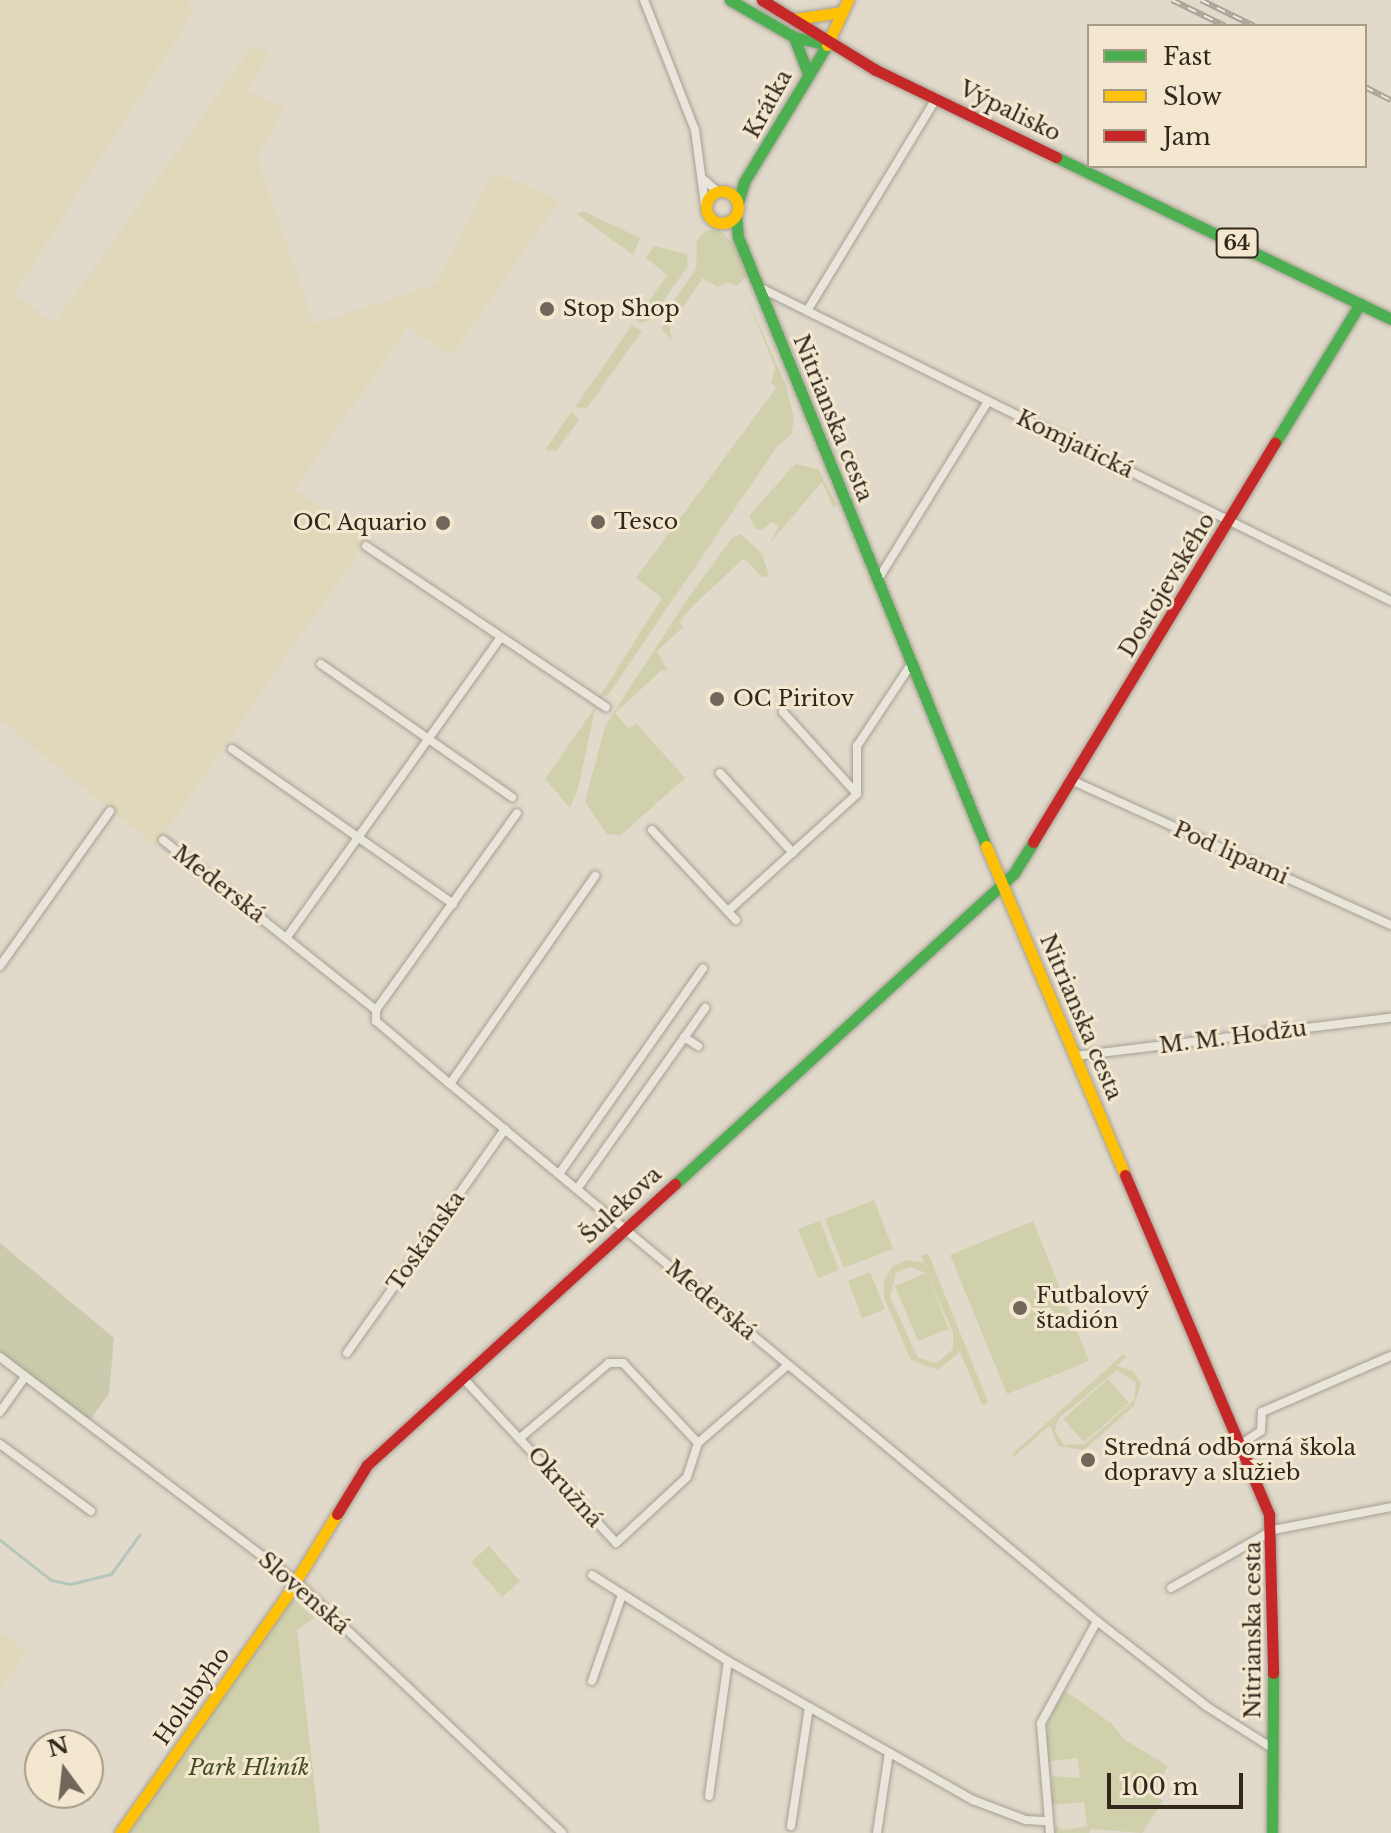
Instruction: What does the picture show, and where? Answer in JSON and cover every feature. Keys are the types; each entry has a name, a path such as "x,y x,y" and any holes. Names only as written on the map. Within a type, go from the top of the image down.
{"main road":[{"name":"Výpalisko","path":"730,0 794,37 827,45 1391,319"},
{"name":"Výpalisko","path":"762,0 795,19 827,45"},
{"name":"Krátka","path":"737,209 744,182 827,45 848,0"},
{"path":"795,19 842,12"},
{"path":"794,37 808,73"},
{"path":"705,205 721,191 744,182"},
{"path":"721,191 737,209 723,223"},
{"name":"Nitrianska cesta","path":"705,205 709,217 723,223 738,237"},
{"name":"Nitrianska cesta","path":"737,209 738,237 910,666 1240,1445 1273,1530 1272,1833"},
{"name":"Dostojevského","path":"1002,881 1014,873 1360,304"},
{"name":"Šulekova","path":"295,1581 367,1465 1002,881"},
{"name":"Holubyho","path":"120,1833 295,1581"}],"street":[{"path":"644,0 693,122 705,205"},
{"path":"807,311 936,99"},
{"path":"703,179 721,191"},
{"name":"Komjatická","path":"759,287 1391,601"},
{"path":"877,581 988,401"},
{"path":"366,546 606,707"},
{"path":"287,937 360,839 500,638"},
{"path":"321,664 512,797"},
{"path":"728,911 857,794 860,766 857,746 910,666"},
{"path":"783,712 857,794"},
{"path":"232,749 453,904"},
{"path":"842,777 854,775 860,766"},
{"path":"720,773 793,853"},
{"name":"Pod lipami","path":"1071,780 1391,925"},
{"path":"0,966 110,811"},
{"path":"376,1010 517,813"},
{"path":"652,830 736,920"},
{"name":"Mederská","path":"163,840 376,1010 376,1021 450,1084 1097,1621 1206,1706 1272,1748"},
{"path":"450,1084 595,876"},
{"path":"559,1174 703,968"},
{"path":"577,1189 705,1008"},
{"name":"M. M. Hodžu","path":"1075,1056 1391,1018"},
{"path":"684,1037 698,1046"},
{"name":"Toskánska","path":"347,1353 505,1129"},
{"path":"1240,1445 1261,1431 1262,1412 1391,1356"},
{"name":"Slovenská","path":"0,1357 295,1581 562,1833"},
{"name":"Okružná","path":"520,1438 609,1363 623,1363 698,1443"},
{"name":"Okružná","path":"462,1377 616,1543 687,1477 698,1443 788,1365"},
{"path":"0,1412 25,1377"},
{"path":"0,1444 91,1511"},
{"path":"1171,1588 1273,1530 1391,1507"},
{"path":"592,1575 728,1661 973,1800 1026,1820 1048,1821"},
{"path":"592,1681 622,1595"},
{"path":"1050,1833 1041,1723 1097,1621"},
{"path":"709,1796 728,1661"},
{"path":"791,1826 809,1707"},
{"path":"877,1833 889,1753"}],"shaded area":[{"path":"0,0 188,0 192,15 14,294 55,323 253,45 269,53 249,91 284,107 257,157 314,324 436,284 493,172 560,200 451,356 408,327 295,489 367,540 155,846 0,720"},
{"path":"0,1631 26,1651 0,1691"}],"green space":[{"path":"583,211 640,238 633,255 577,214"},
{"path":"719,229 737,248 749,275 736,286 727,282 717,287 703,278 678,314 675,307 668,316 672,341 662,330 664,315 696,269 697,240 705,231"},
{"path":"654,246 687,254 688,266 649,321 640,323 636,320 667,275 646,258"},
{"path":"742,287 786,385 794,419 791,435 778,445 608,695 600,696 662,598 636,578 776,388 771,383 775,367"},
{"path":"632,325 642,331 587,408 575,407"},
{"path":"572,411 579,420 556,451 545,450"},
{"path":"795,464 818,469 837,505 833,507 822,482 770,543 779,526 772,522 762,530 756,529 749,516"},
{"path":"741,534 762,554 769,576 762,577 744,558 694,605 679,622 683,627 657,651 668,671 661,671 615,713 629,729 636,723 685,778 621,835 607,834 585,802 605,726 688,598 732,538"},
{"path":"596,706 578,788 570,808 545,779"},
{"path":"874,1200 893,1249 844,1268 825,1219"},
{"path":"820,1221 839,1270 818,1278 798,1229"},
{"name":"Futbalový štadión","path":"1033,1221 1089,1361 1007,1394 950,1255"},
{"path":"0,1243 114,1338 109,1394 89,1421 0,1352"},
{"path":"928,1253 988,1402 982,1405 960,1352 938,1370 911,1360 884,1298 884,1280 892,1267 906,1260 924,1263 921,1256","holes":["911,1267 926,1273 895,1286 918,1341 949,1329 928,1276 953,1332 953,1349 937,1363 918,1358 890,1297 896,1273"]},
{"path":"870,1272 885,1309 862,1318 848,1281"},
{"path":"1123,1354 1126,1357 1117,1366 1133,1371 1141,1383 1134,1406 1084,1450 1058,1446 1050,1425 1014,1457 1012,1454","holes":["1117,1370 1136,1382 1134,1400 1085,1444 1064,1445 1055,1431 1058,1419"]},
{"path":"1108,1379 1129,1403 1084,1442 1063,1419"},
{"path":"489,1546 520,1581 502,1597 471,1562"},
{"name":"Park Hliník","path":"295,1600 314,1618 297,1630 320,1833 124,1833 285,1605"},
{"path":"1064,1690 1111,1723 1125,1740 1168,1766 1153,1793 1163,1801 1142,1833 1091,1829 1089,1833 1054,1833 1056,1826 1063,1830 1087,1826 1084,1802 1052,1805 1052,1776 1080,1778 1077,1758 1047,1762 1047,1723"}],"waterway":[{"path":"0,1540 51,1580 70,1584 111,1574 140,1534"}],"railway":[{"path":"1172,0 1221,24"},
{"path":"1201,0 1250,24"},
{"path":"1367,88 1391,100"}],"traffic: fast":[{"path":"730,0 794,37 824,44"},
{"path":"794,37 808,73"},
{"path":"738,203 744,182 827,45"},
{"path":"1056,157 1391,319"},
{"path":"736,215 738,237 986,846"},
{"path":"1275,443 1360,304"},
{"path":"675,1184 1014,873 1033,842"},
{"path":"1272,1833 1273,1673"}],"traffic: slow":[{"path":"827,45 848,0"},
{"path":"795,19 842,12"},
{"path":"722,191 734,195 738,207 734,219 722,223 710,219 706,207 710,195 722,191"},
{"path":"986,846 1125,1175"},
{"path":"120,1833 287,1595 337,1514"}],"traffic: jam":[{"path":"762,0 876,70 1056,157"},
{"path":"1033,842 1275,443"},
{"path":"1125,1175 1269,1515 1273,1673"},
{"path":"337,1514 367,1465 675,1184"}],"place":[{"name":"Stop Shop","path":"547,309"},
{"name":"Tesco","path":"598,522"},
{"name":"OC Aquario","path":"443,523"},
{"name":"OC Piritov","path":"717,699"},
{"name":"Futbalový štadión","path":"1020,1308"},
{"name":"Stredná odborná škola dopravy a služieb","path":"1088,1460"}]}
